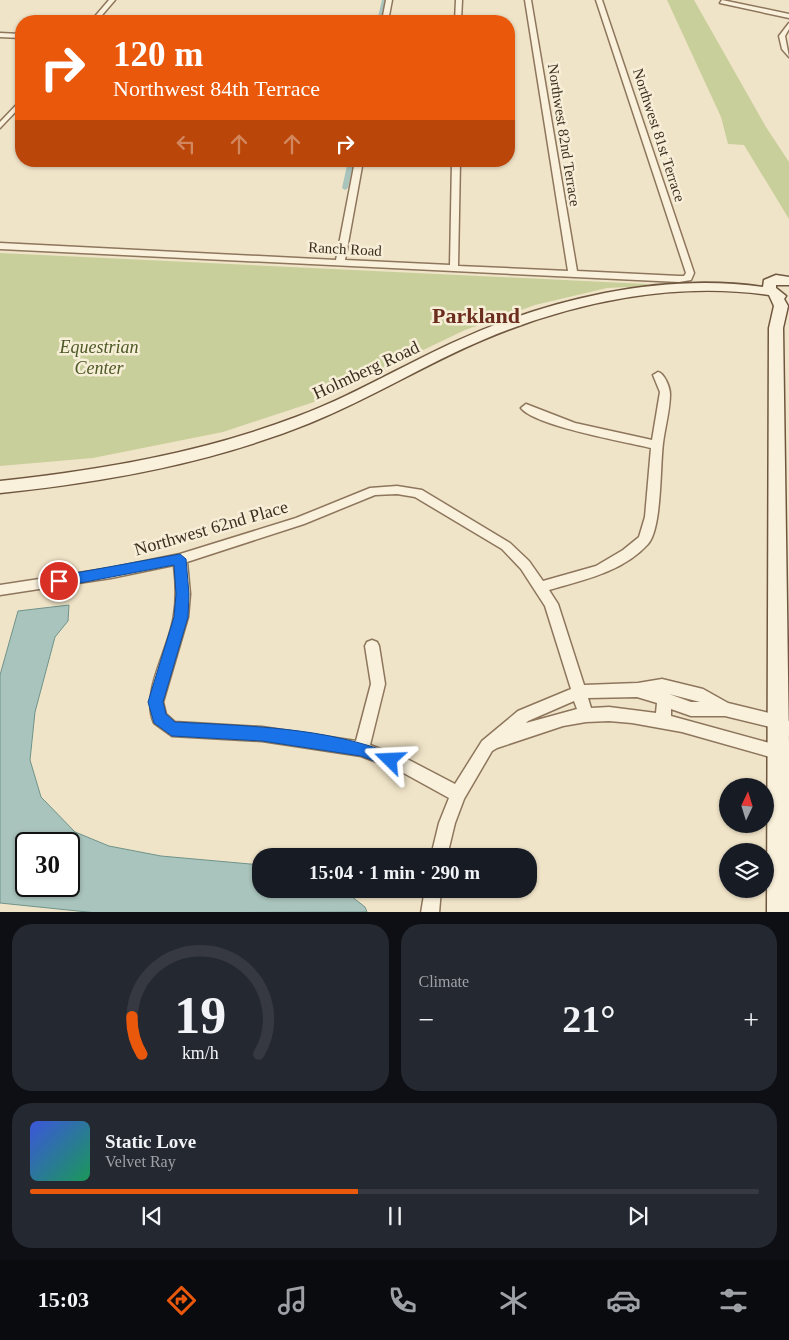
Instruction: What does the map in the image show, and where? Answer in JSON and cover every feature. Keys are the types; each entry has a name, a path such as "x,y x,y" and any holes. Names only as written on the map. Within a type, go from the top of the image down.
{"street":[{"path":"99,15 112,0"},
{"path":"386,15 389,0"},
{"path":"458,15 459,0"},
{"name":"Northwest 82nd Terrace","path":"528,0 573,274"},
{"name":"Northwest 81st Terrace","path":"599,0 690,273 688,278"},
{"path":"722,2 789,16"},
{"path":"789,25 782,36 785,49 789,55"},
{"path":"0,35 15,36"},
{"path":"0,126 3,119 15,108"},
{"path":"340,263 358,167"},
{"path":"454,268 456,167"},
{"name":"Ranch Road","path":"0,246 688,278"},
{"path":"773,289 779,279 789,281"},
{"path":"746,288 764,293 771,299 776,328 783,725 779,912"},
{"name":"Holmberg Road","path":"0,487 56,482 124,470 194,455 240,442 335,407 480,336 567,308 629,295 672,289 773,289"},
{"path":"773,289 789,297"},
{"path":"773,289 781,306 776,328"},
{"path":"541,587 600,570 627,554 644,540 651,518 657,445 665,392 658,374"},
{"path":"526,408 550,420 571,427 657,445"},
{"name":"Northwest 62nd Place","path":"0,590 111,573 180,559 300,521 374,491 398,490 418,493 506,546 525,565 551,604 586,715"},
{"path":"180,559 183,594 181,617 156,702 160,718 172,729 262,734 361,749 404,765 458,794"},
{"path":"361,749 378,684 372,646"},
{"path":"441,848 446,823 458,794 487,746 523,716 580,692 638,690 662,686 682,689 703,696 725,709 783,725"},
{"path":"638,690 692,709 725,709"},
{"path":"663,723 664,699"},
{"path":"487,746 534,726 586,715 613,715 663,723 783,751"},
{"path":"430,912 432,898"}],"green space":[{"path":"667,0 694,0 766,127 789,162 789,219 744,145 728,144 721,117"},
{"name":"Equestrian Center","path":"0,253 647,284 647,286 607,288 535,305 465,330 317,401 223,432 93,458 0,466"}],"water":[{"path":"69,605 68,621 55,637 35,712 30,760 41,797 75,832 15,832 15,897 80,897 80,834 109,846 161,856 252,864 252,898 354,898 365,907 367,912 87,912 0,903 0,675 18,611"}],"waterway":[{"path":"380,15 384,0"},
{"path":"345,188 350,167"}],"district":[{"name":"Parkland","path":"476,315"}],"route":[{"path":"59,581 180,559 183,594 181,617 156,702 160,718 172,729 262,734 361,749 390,760"}]}
